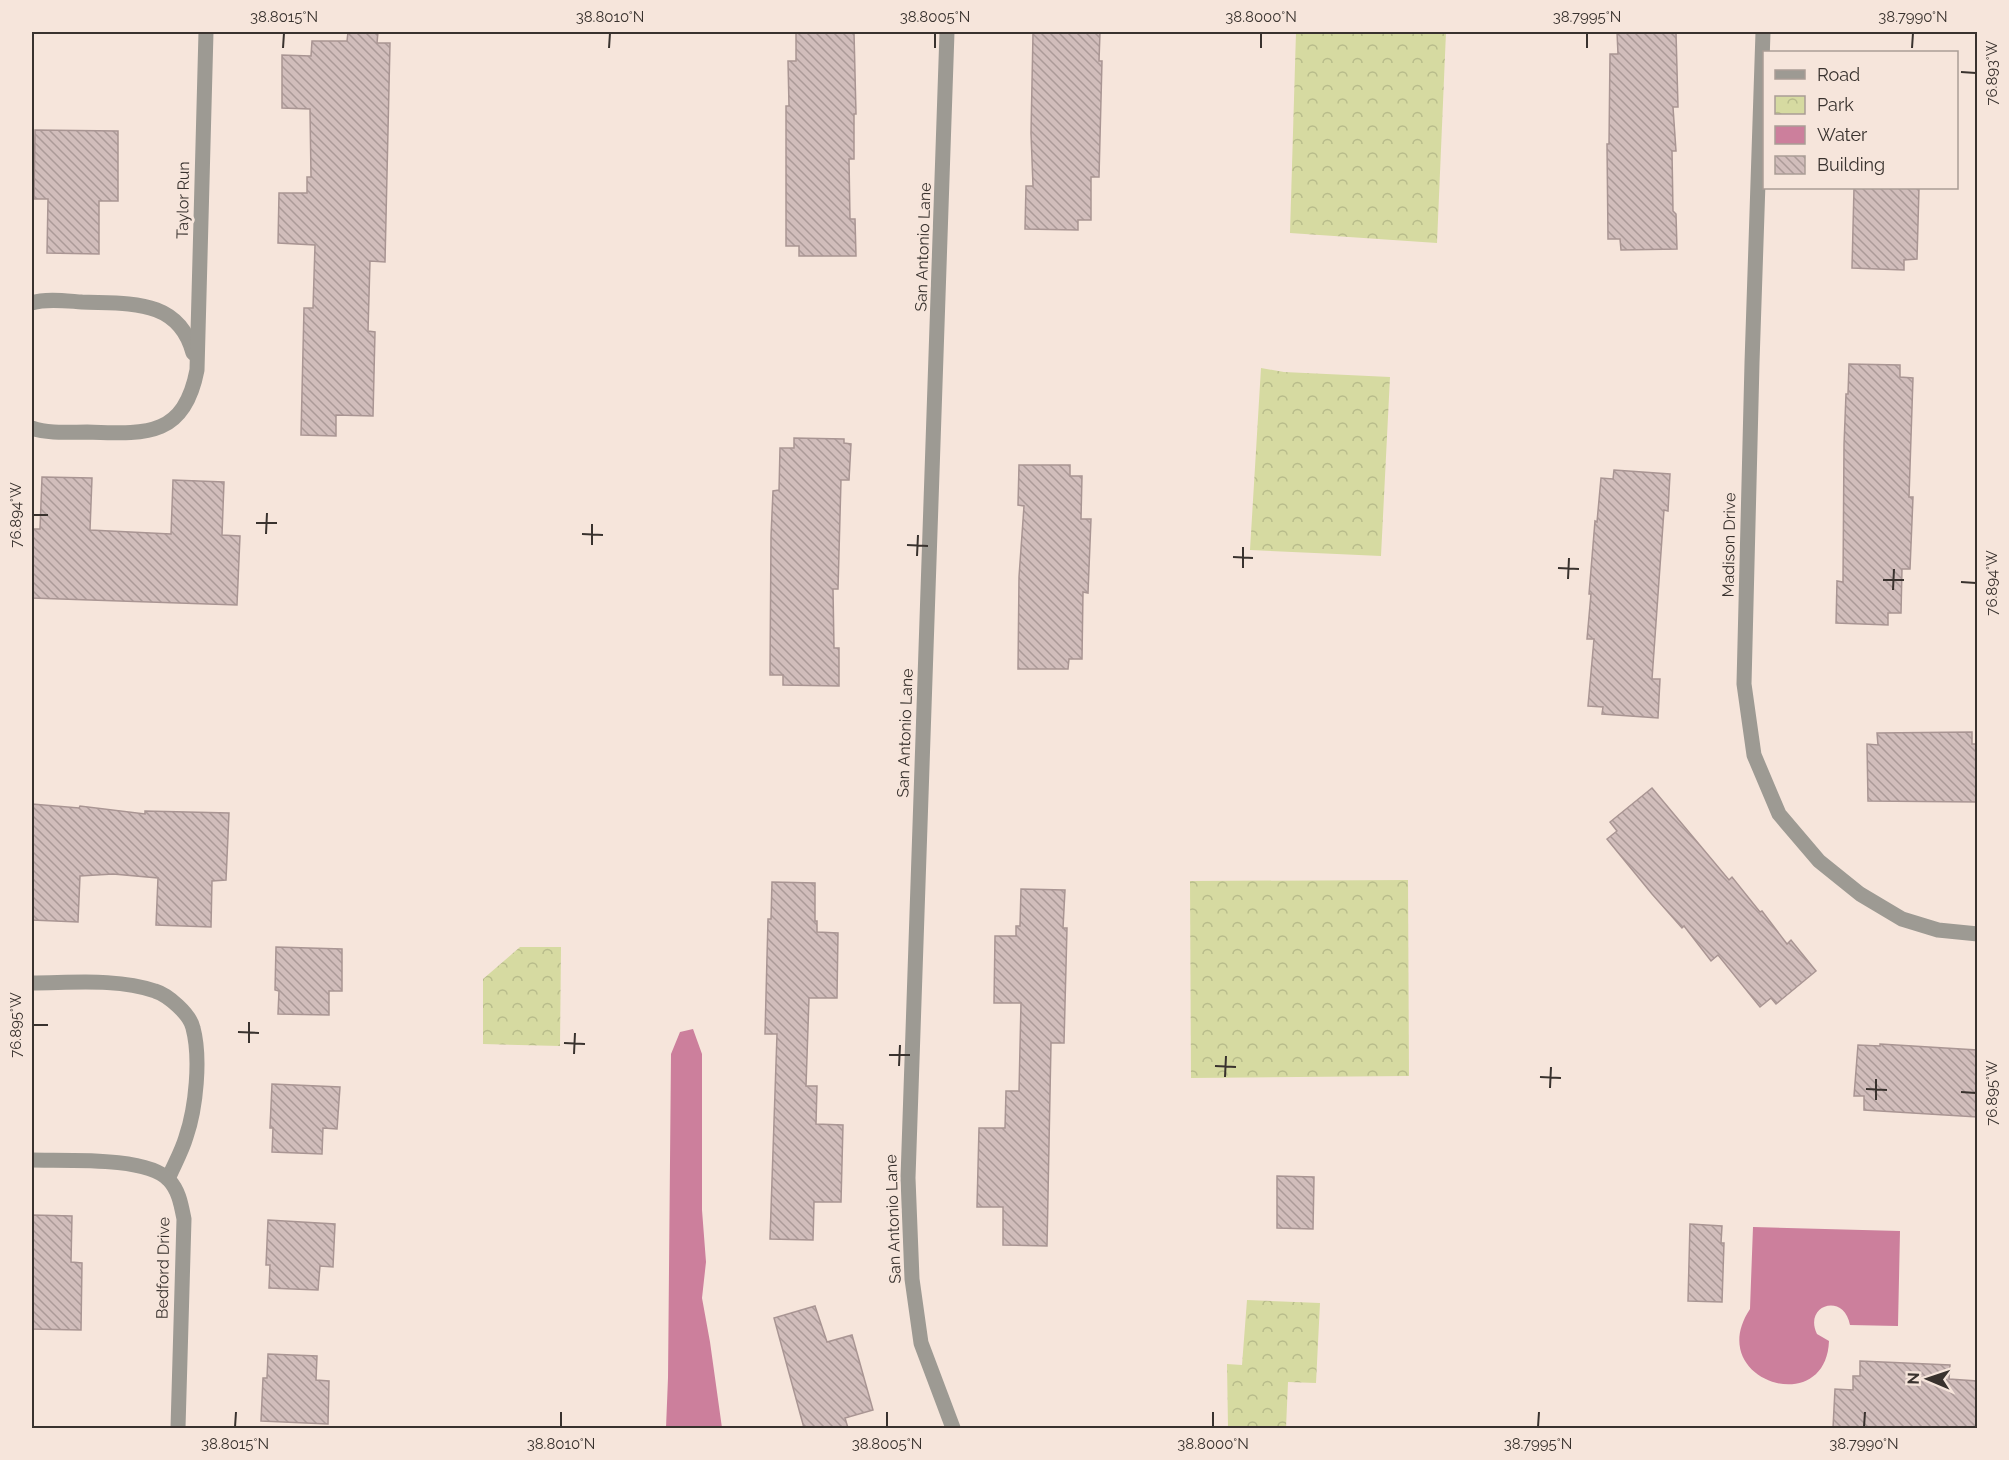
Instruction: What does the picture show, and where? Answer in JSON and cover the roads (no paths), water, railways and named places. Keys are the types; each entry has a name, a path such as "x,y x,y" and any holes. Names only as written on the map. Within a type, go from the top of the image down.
{"street":[{"name":"Taylor Run","path":"32,428 124,434 150,431 171,421 183,410 193,392 197,370 206,32"},
{"name":"San Antonio Lane","path":"947,32 908,1178 912,1279 921,1343 953,1428"},
{"name":"Madison Drive","path":"1763,32 1744,684 1754,754 1779,814 1819,861 1860,894 1902,919 1938,930 1977,934"},
{"path":"32,303 65,301 148,306 171,317 188,337 197,370"},
{"path":"32,983 98,983 156,991 173,1000 193,1025 197,1059 193,1108 187,1136 168,1179 151,1168 132,1164 32,1160"},
{"name":"Bedford Drive","path":"168,1179 179,1196 184,1219 178,1428"}],"water":[{"path":"693,1029 702,1054 702,1210 706,1262 702,1298 722,1428 666,1428 671,1054 680,1032"},
{"path":"1753,1227 1900,1231 1898,1326 1850,1325 1840,1308 1826,1306 1815,1316 1814,1324 1817,1334 1829,1341 1823,1365 1809,1379 1790,1384 1771,1381 1754,1371 1742,1355 1740,1334 1750,1309"}]}
